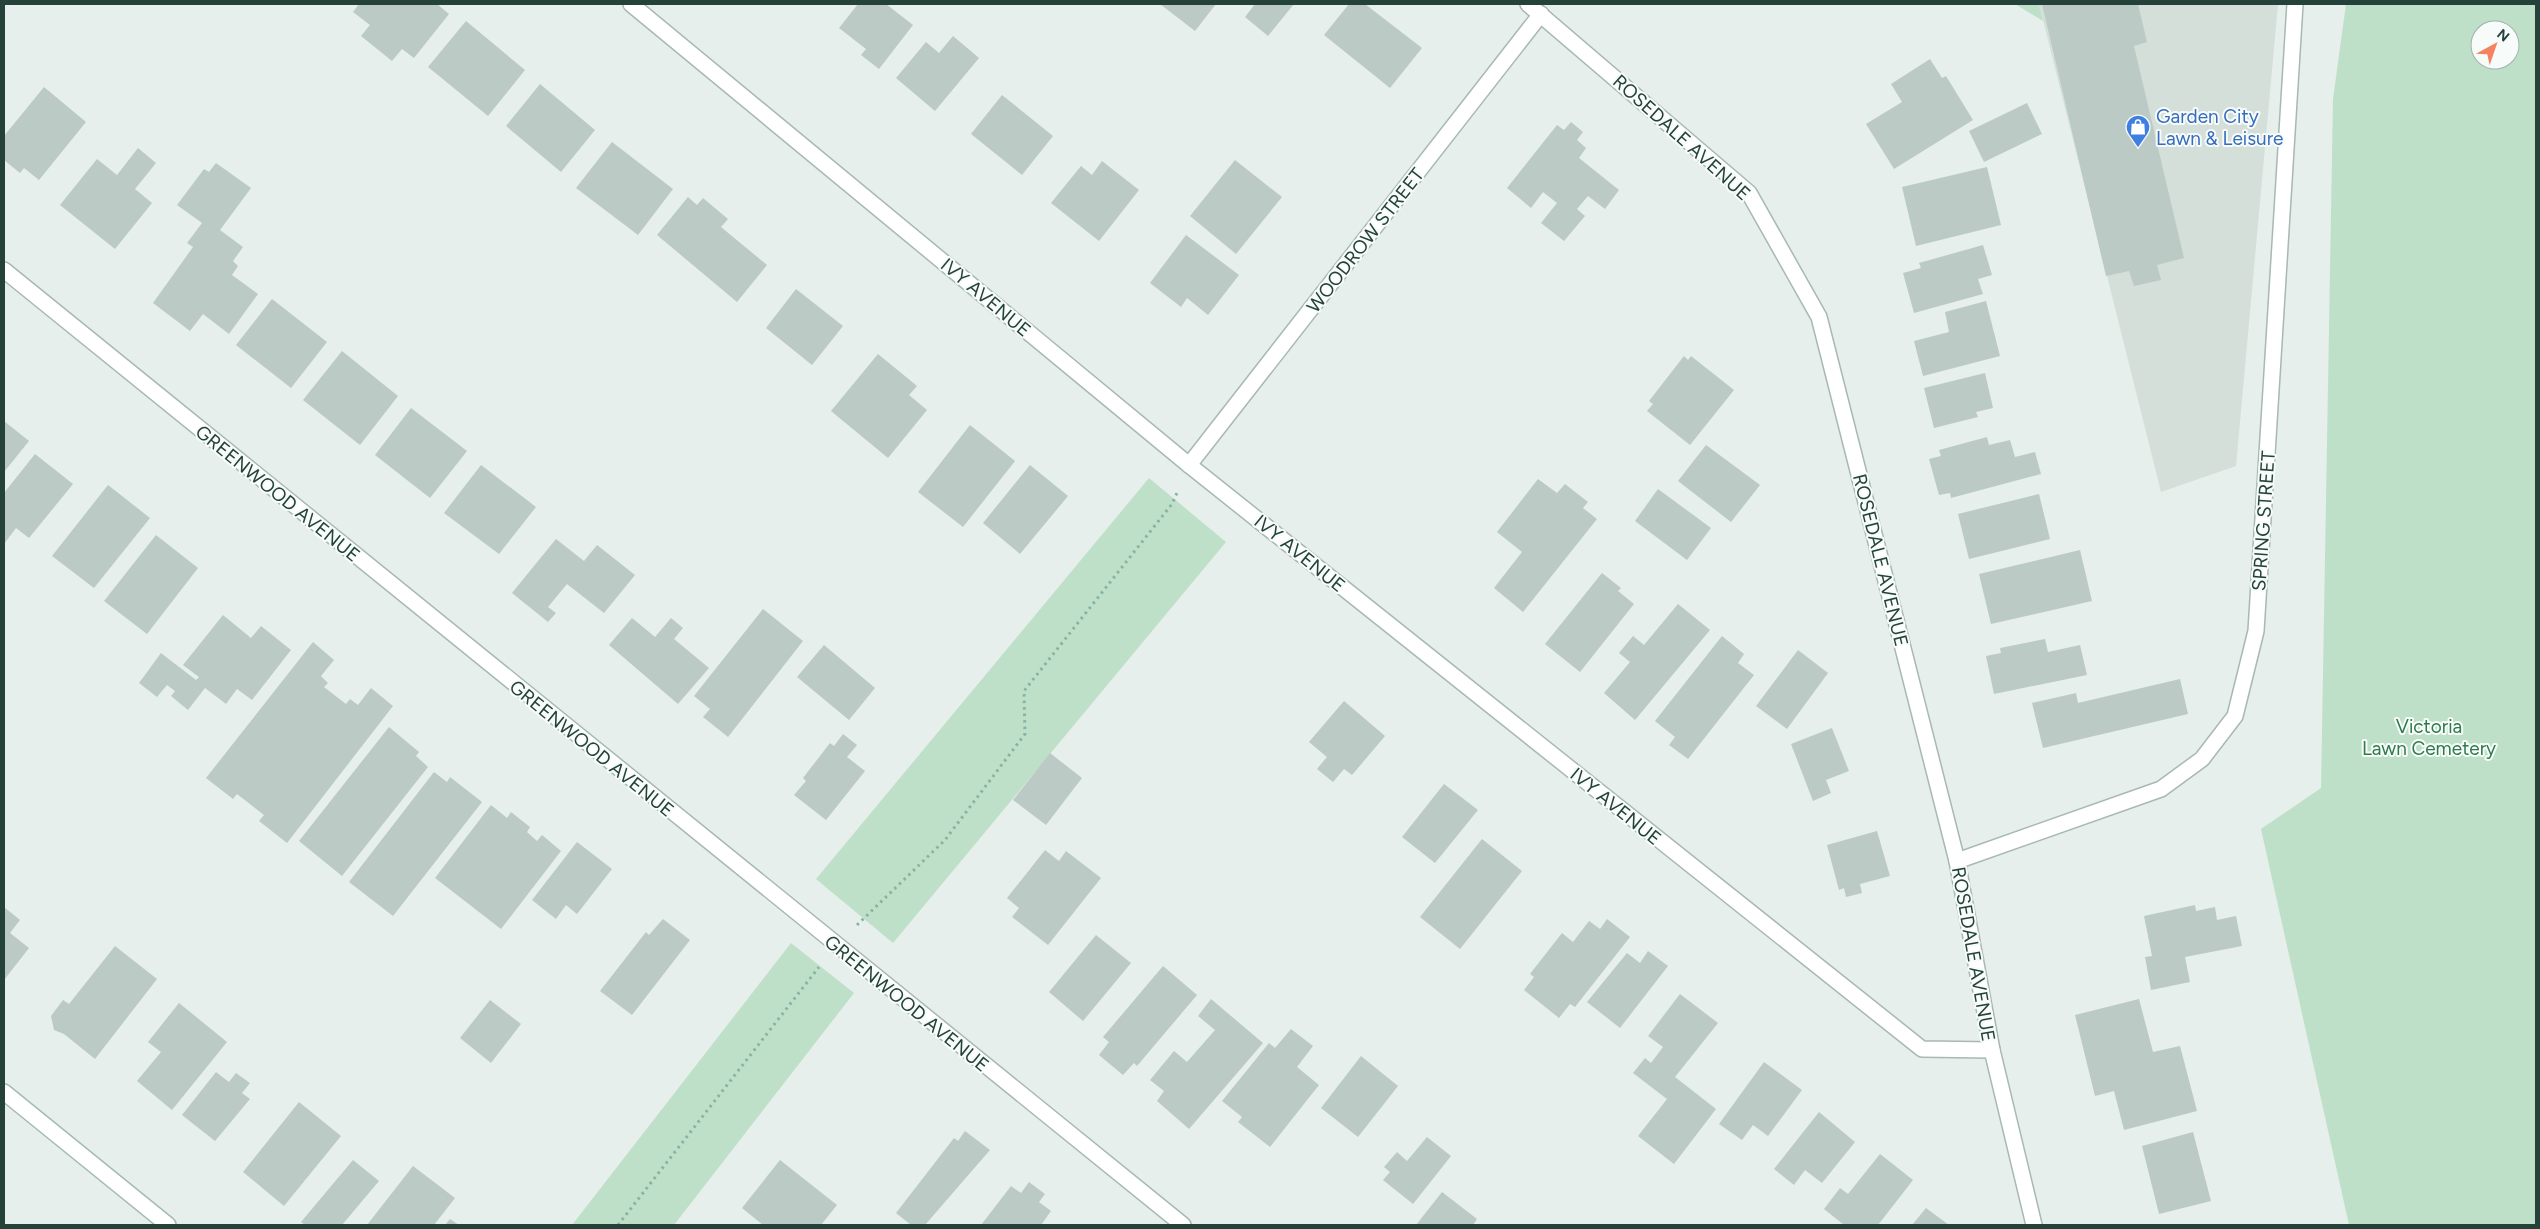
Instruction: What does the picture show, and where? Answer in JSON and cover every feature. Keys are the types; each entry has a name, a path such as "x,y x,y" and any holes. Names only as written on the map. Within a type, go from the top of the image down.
{"street":[{"name":"IVY AVENUE","path":"631,4 1189,465 1922,1049 1992,1050"},
{"name":"ROSEDALE AVENUE","path":"1528,4 1749,193 1819,317 1957,861 1992,1050 2034,1225"},
{"name":"SPRING STREET","path":"1957,861 2162,789 2202,759 2235,716 2256,631 2296,4"},
{"name":"WOODROW STREET","path":"1189,465 1541,14"},
{"name":"GREENWOOD AVENUE","path":"4,270 835,946 1183,1225"},
{"path":"4,1092 168,1225"}],"path":[{"path":"618,1225 835,946 945,840 1025,734 1024,691 1172,504 1189,465"}],"shaded area":[{"path":"2039,4 2278,4 2236,466 2161,492"}],"green space":[{"path":"2015,4 2039,4 2043,21"},
{"name":"Victoria Lawn Cemetery","path":"2346,4 2536,4 2536,1225 2349,1225 2261,829 2321,788 2333,99"},
{"path":"1149,478 1226,542 893,943 816,879"},
{"path":"791,943 854,993 674,1225 572,1225"}],"building":[{"path":"359,4 437,4 449,14 414,58 402,49 392,61 361,36 370,25 353,12"},
{"path":"858,4 886,4 913,25 879,69 861,55 866,49 839,28"},
{"path":"1160,4 1216,4 1195,31"},
{"path":"1255,4 1294,4 1268,36 1245,17"},
{"path":"1349,4 1365,4 1422,48 1390,88 1324,35"},
{"path":"2042,4 2138,4 2147,42 2134,46 2184,258 2157,265 2161,280 2134,286 2129,271 2106,276"},
{"path":"466,21 525,70 488,116 428,67"},
{"path":"953,36 979,58 935,111 896,78 926,42 939,53"},
{"path":"1930,59 1942,78 1946,76 1973,120 1894,169 1866,124 1902,102 1891,84"},
{"path":"540,84 595,130 561,172 506,126"},
{"path":"44,87 86,122 39,180 24,168 20,173 4,160 4,136"},
{"path":"1002,95 1053,136 1022,175 971,134"},
{"path":"2027,103 2042,134 1984,162 1969,131"},
{"path":"1571,122 1583,132 1577,140 1586,148 1579,158 1619,190 1605,209 1588,196 1577,209 1585,216 1564,241 1541,223 1557,203 1543,192 1531,208 1507,188 1557,125 1564,130"},
{"path":"612,142 673,189 638,235 576,188"},
{"path":"138,148 156,163 135,189 152,203 115,249 60,205 97,159 117,175"},
{"path":"1235,160 1282,197 1236,254 1190,216"},
{"path":"1102,161 1139,190 1099,241 1051,203 1081,166 1092,175"},
{"path":"216,163 251,188 220,230 243,247 233,261 238,266 232,275 258,294 229,334 203,314 190,331 153,303 193,247 187,243 202,223 177,205 204,169 209,172"},
{"path":"1987,167 2001,225 1916,246 1902,187"},
{"path":"688,197 697,205 703,198 728,219 721,227 767,265 737,302 657,235"},
{"path":"1186,235 1239,275 1208,315 1187,298 1181,307 1150,283"},
{"path":"1983,245 1992,275 1978,279 1983,294 1914,313 1903,273 1921,268 1919,263"},
{"path":"796,289 843,326 812,365 766,328"},
{"path":"272,299 327,342 291,388 236,345"},
{"path":"1986,301 2000,356 1923,376 1914,341 1949,332 1945,312"},
{"path":"342,351 398,396 360,445 303,400"},
{"path":"878,354 917,386 909,395 927,410 888,458 831,411"},
{"path":"1684,356 1688,360 1691,356 1734,390 1690,445 1647,411 1653,404 1649,401"},
{"path":"1985,373 1993,408 1976,412 1978,417 1934,428 1924,388"},
{"path":"411,408 467,451 430,498 375,455"},
{"path":"4,421 29,441 4,472"},
{"path":"970,425 1015,461 963,527 918,492"},
{"path":"1987,437 1989,445 2010,440 2015,457 2035,452 2041,474 1951,498 1950,493 1939,495 1929,459 1941,456 1939,450"},
{"path":"1706,445 1760,485 1731,522 1678,481"},
{"path":"35,454 73,484 29,538 16,528 4,544 4,493"},
{"path":"481,465 536,507 499,554 444,513"},
{"path":"1030,465 1068,496 1020,554 983,523"},
{"path":"1538,479 1557,493 1565,484 1588,502 1583,508 1597,519 1523,612 1494,588 1522,552 1497,532"},
{"path":"108,485 150,518 94,588 52,556"},
{"path":"1658,489 1711,528 1687,560 1635,521"},
{"path":"2039,494 2050,539 1969,559 1958,514"},
{"path":"156,535 198,568 147,634 104,601"},
{"path":"556,539 584,561 597,545 635,575 604,613 567,584 548,607 556,613 548,622 512,593"},
{"path":"2080,550 2092,601 1991,624 1979,574"},
{"path":"1602,573 1621,588 1618,591 1634,604 1580,672 1545,644"},
{"path":"1678,604 1710,630 1635,720 1604,693 1630,662 1619,653 1633,636 1644,645"},
{"path":"763,609 803,641 728,737 703,717 710,709 694,696"},
{"path":"223,615 251,638 261,626 291,650 252,700 237,689 226,704 205,688 188,710 171,696 175,691 167,685 157,697 139,683 161,653 196,680 199,677 183,665"},
{"path":"632,618 655,637 671,618 683,628 674,639 709,668 678,704 609,645"},
{"path":"1722,636 1744,654 1738,663 1754,675 1688,759 1669,745 1675,737 1655,721"},
{"path":"2045,639 2048,652 2080,645 2087,675 1994,694 1986,656 2001,653 2000,648"},
{"path":"313,642 334,660 321,676 328,683 324,687 346,704 350,699 358,705 371,688 393,706 287,843 259,821 264,815 237,794 233,799 206,778"},
{"path":"824,645 875,688 849,720 797,677"},
{"path":"1798,650 1828,673 1787,729 1756,706"},
{"path":"2180,679 2188,714 2043,748 2032,703 2076,693 2078,703"},
{"path":"1344,701 1385,736 1352,775 1344,769 1333,782 1317,769 1327,757 1309,742"},
{"path":"389,727 419,752 416,756 428,767 342,876 299,841"},
{"path":"1832,728 1849,771 1826,780 1831,793 1813,801 1791,744"},
{"path":"843,734 857,745 847,757 865,771 826,820 794,795 806,781 803,778 830,743 834,746"},
{"path":"1050,753 1082,778 1046,825 1013,800"},
{"path":"434,772 447,782 450,777 482,802 393,916 349,882"},
{"path":"1444,784 1478,810 1435,863 1402,837"},
{"path":"491,805 507,818 511,812 530,827 527,832 537,841 542,835 561,851 501,929 435,878"},
{"path":"1877,831 1890,876 1860,884 1862,893 1846,897 1844,888 1839,890 1827,845"},
{"path":"1482,839 1522,871 1460,949 1420,917"},
{"path":"577,842 612,869 577,914 566,905 556,919 532,900"},
{"path":"1045,850 1059,861 1066,851 1101,878 1048,945 1012,917 1019,908 1007,898"},
{"path":"2195,905 2196,911 2215,907 2217,920 2236,916 2242,946 2185,957 2190,982 2151,990 2145,957 2152,956 2144,916"},
{"path":"4,907 20,920 10,933 29,948 4,980"},
{"path":"663,919 690,940 632,1015 600,991 646,932 649,935"},
{"path":"1607,919 1630,937 1575,1007 1570,1004 1559,1018 1524,990 1534,977 1530,974 1562,933 1573,942 1589,921 1600,929"},
{"path":"1096,935 1131,963 1083,1021 1049,992"},
{"path":"115,946 157,979 95,1059 64,1034 54,1030 51,1016 63,1000 69,1004"},
{"path":"1648,951 1668,966 1620,1028 1587,1002 1627,953 1640,963"},
{"path":"1163,966 1197,995 1137,1066 1134,1063 1123,1075 1099,1055 1109,1042 1103,1037"},
{"path":"1680,994 1718,1023 1675,1077 1716,1109 1674,1164 1638,1136 1667,1099 1633,1073 1645,1058 1651,1063 1663,1047 1648,1036"},
{"path":"1211,999 1263,1043 1189,1129 1157,1101 1164,1091 1150,1080 1174,1051 1187,1062 1215,1030 1198,1016"},
{"path":"2139,999 2153,1052 2180,1046 2197,1111 2124,1130 2114,1091 2095,1096 2075,1015"},
{"path":"490,1000 521,1024 491,1063 460,1038"},
{"path":"179,1003 227,1042 172,1110 137,1081 161,1052 148,1042"},
{"path":"1291,1029 1313,1046 1297,1067 1319,1085 1270,1147 1238,1122 1242,1117 1222,1101 1269,1043 1275,1048"},
{"path":"1361,1056 1398,1086 1358,1137 1321,1108"},
{"path":"1764,1062 1802,1090 1768,1136 1753,1125 1742,1140 1719,1124"},
{"path":"216,1072 229,1082 236,1073 250,1083 242,1093 250,1099 215,1141 182,1115"},
{"path":"299,1102 341,1136 284,1206 243,1172"},
{"path":"1819,1112 1855,1142 1822,1183 1805,1170 1794,1185 1774,1169"},
{"path":"965,1131 990,1150 925,1225 911,1225 896,1213 954,1138 958,1141"},
{"path":"2193,1132 2211,1201 2159,1214 2142,1146"},
{"path":"1427,1137 1451,1156 1413,1204 1383,1180 1390,1172 1384,1167 1397,1152 1407,1161"},
{"path":"1880,1154 1913,1180 1878,1225 1844,1225 1824,1209 1840,1188 1848,1194"},
{"path":"353,1160 379,1181 342,1225 305,1225 301,1222"},
{"path":"780,1160 837,1205 821,1225 763,1225 742,1208"},
{"path":"413,1166 455,1198 434,1225 367,1225"},
{"path":"1029,1182 1045,1194 1039,1202 1051,1211 1041,1225 981,1225 1011,1186 1021,1193"},
{"path":"1442,1192 1477,1219 1473,1225 1416,1225"},
{"path":"1926,1208 1949,1225 1912,1225"},
{"path":"450,1219 459,1225 445,1225"}],"place":[{"name":"Garden City Lawn & Leisure","path":"2138,148"}]}
